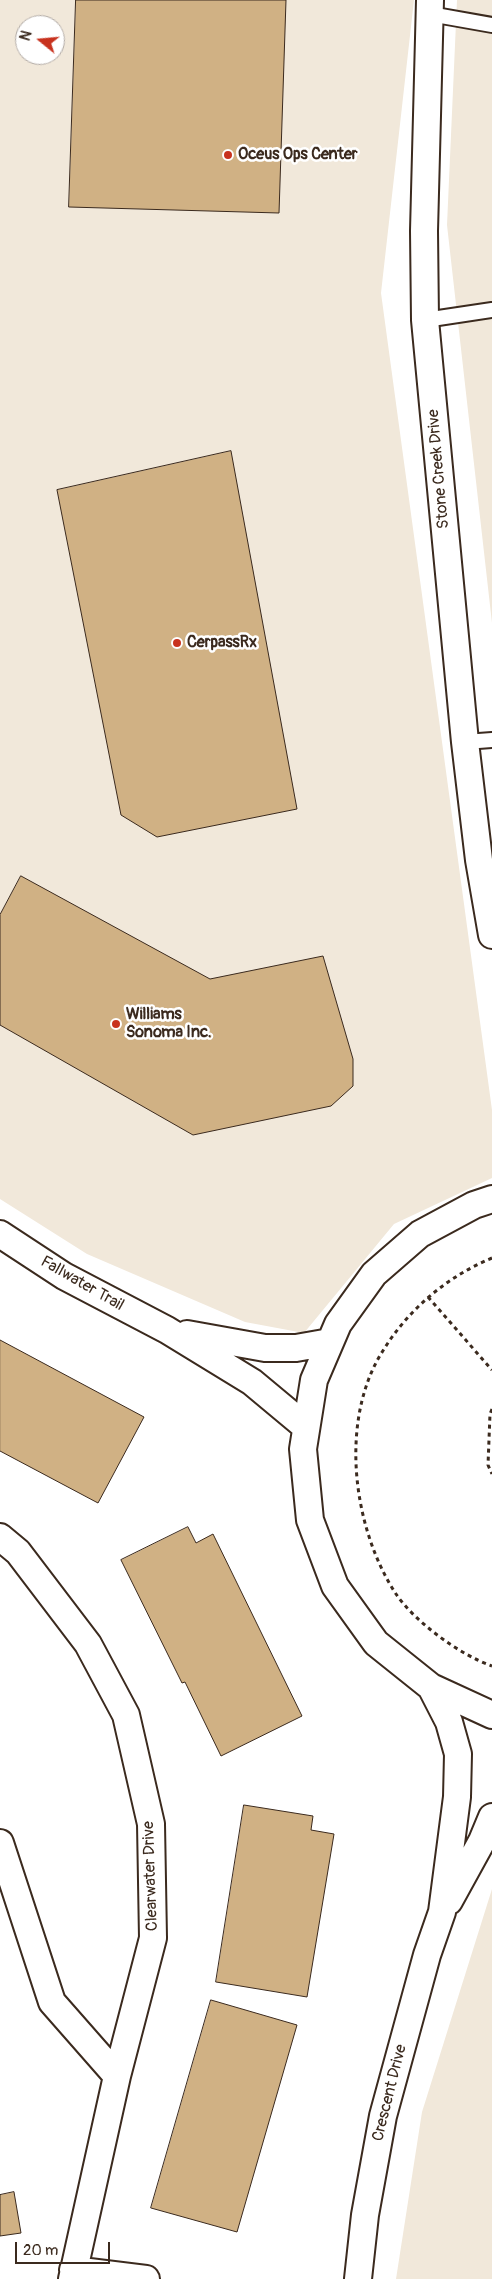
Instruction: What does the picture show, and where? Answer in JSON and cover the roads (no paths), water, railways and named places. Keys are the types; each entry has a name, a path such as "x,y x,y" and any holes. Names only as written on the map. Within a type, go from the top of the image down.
{"street":[{"name":"Stone Creek Drive","path":"430,7 424,231 425,320 465,742 479,860 492,935"},
{"path":"492,1199 474,1205 420,1234 374,1274 338,1324 314,1380 303,1450 310,1520 335,1586 376,1643 431,1688 492,1715"},
{"name":"Fallwater Trail","path":"0,1234 64,1276 167,1330 252,1382 306,1427"},
{"name":"Fallwater Trail","path":"167,1330 266,1348 296,1348 330,1342"},
{"name":"Clearwater Drive","path":"0,1537 18,1552 88,1644 126,1715 151,1824 153,1938 118,2076 72,2274"},
{"name":"Crescent Drive","path":"431,1688 449,1722 458,1754 457,1797 442,1912"},
{"name":"Crescent Drive","path":"358,2279 364,2215 383,2116 427,1955 442,1912 482,1840 492,1817"},
{"path":"0,1843 52,2002 118,2076"},
{"path":"72,2274 146,2279"}],"lane":[{"path":"430,7 492,25"},
{"path":"425,320 492,310"},
{"path":"465,742 492,740"}],"place":[{"name":"Oceus Ops Center","path":"228,155"},
{"name":"CerpassRx","path":"177,643"},
{"name":"Williams Sonoma Inc.","path":"116,1024"}]}
